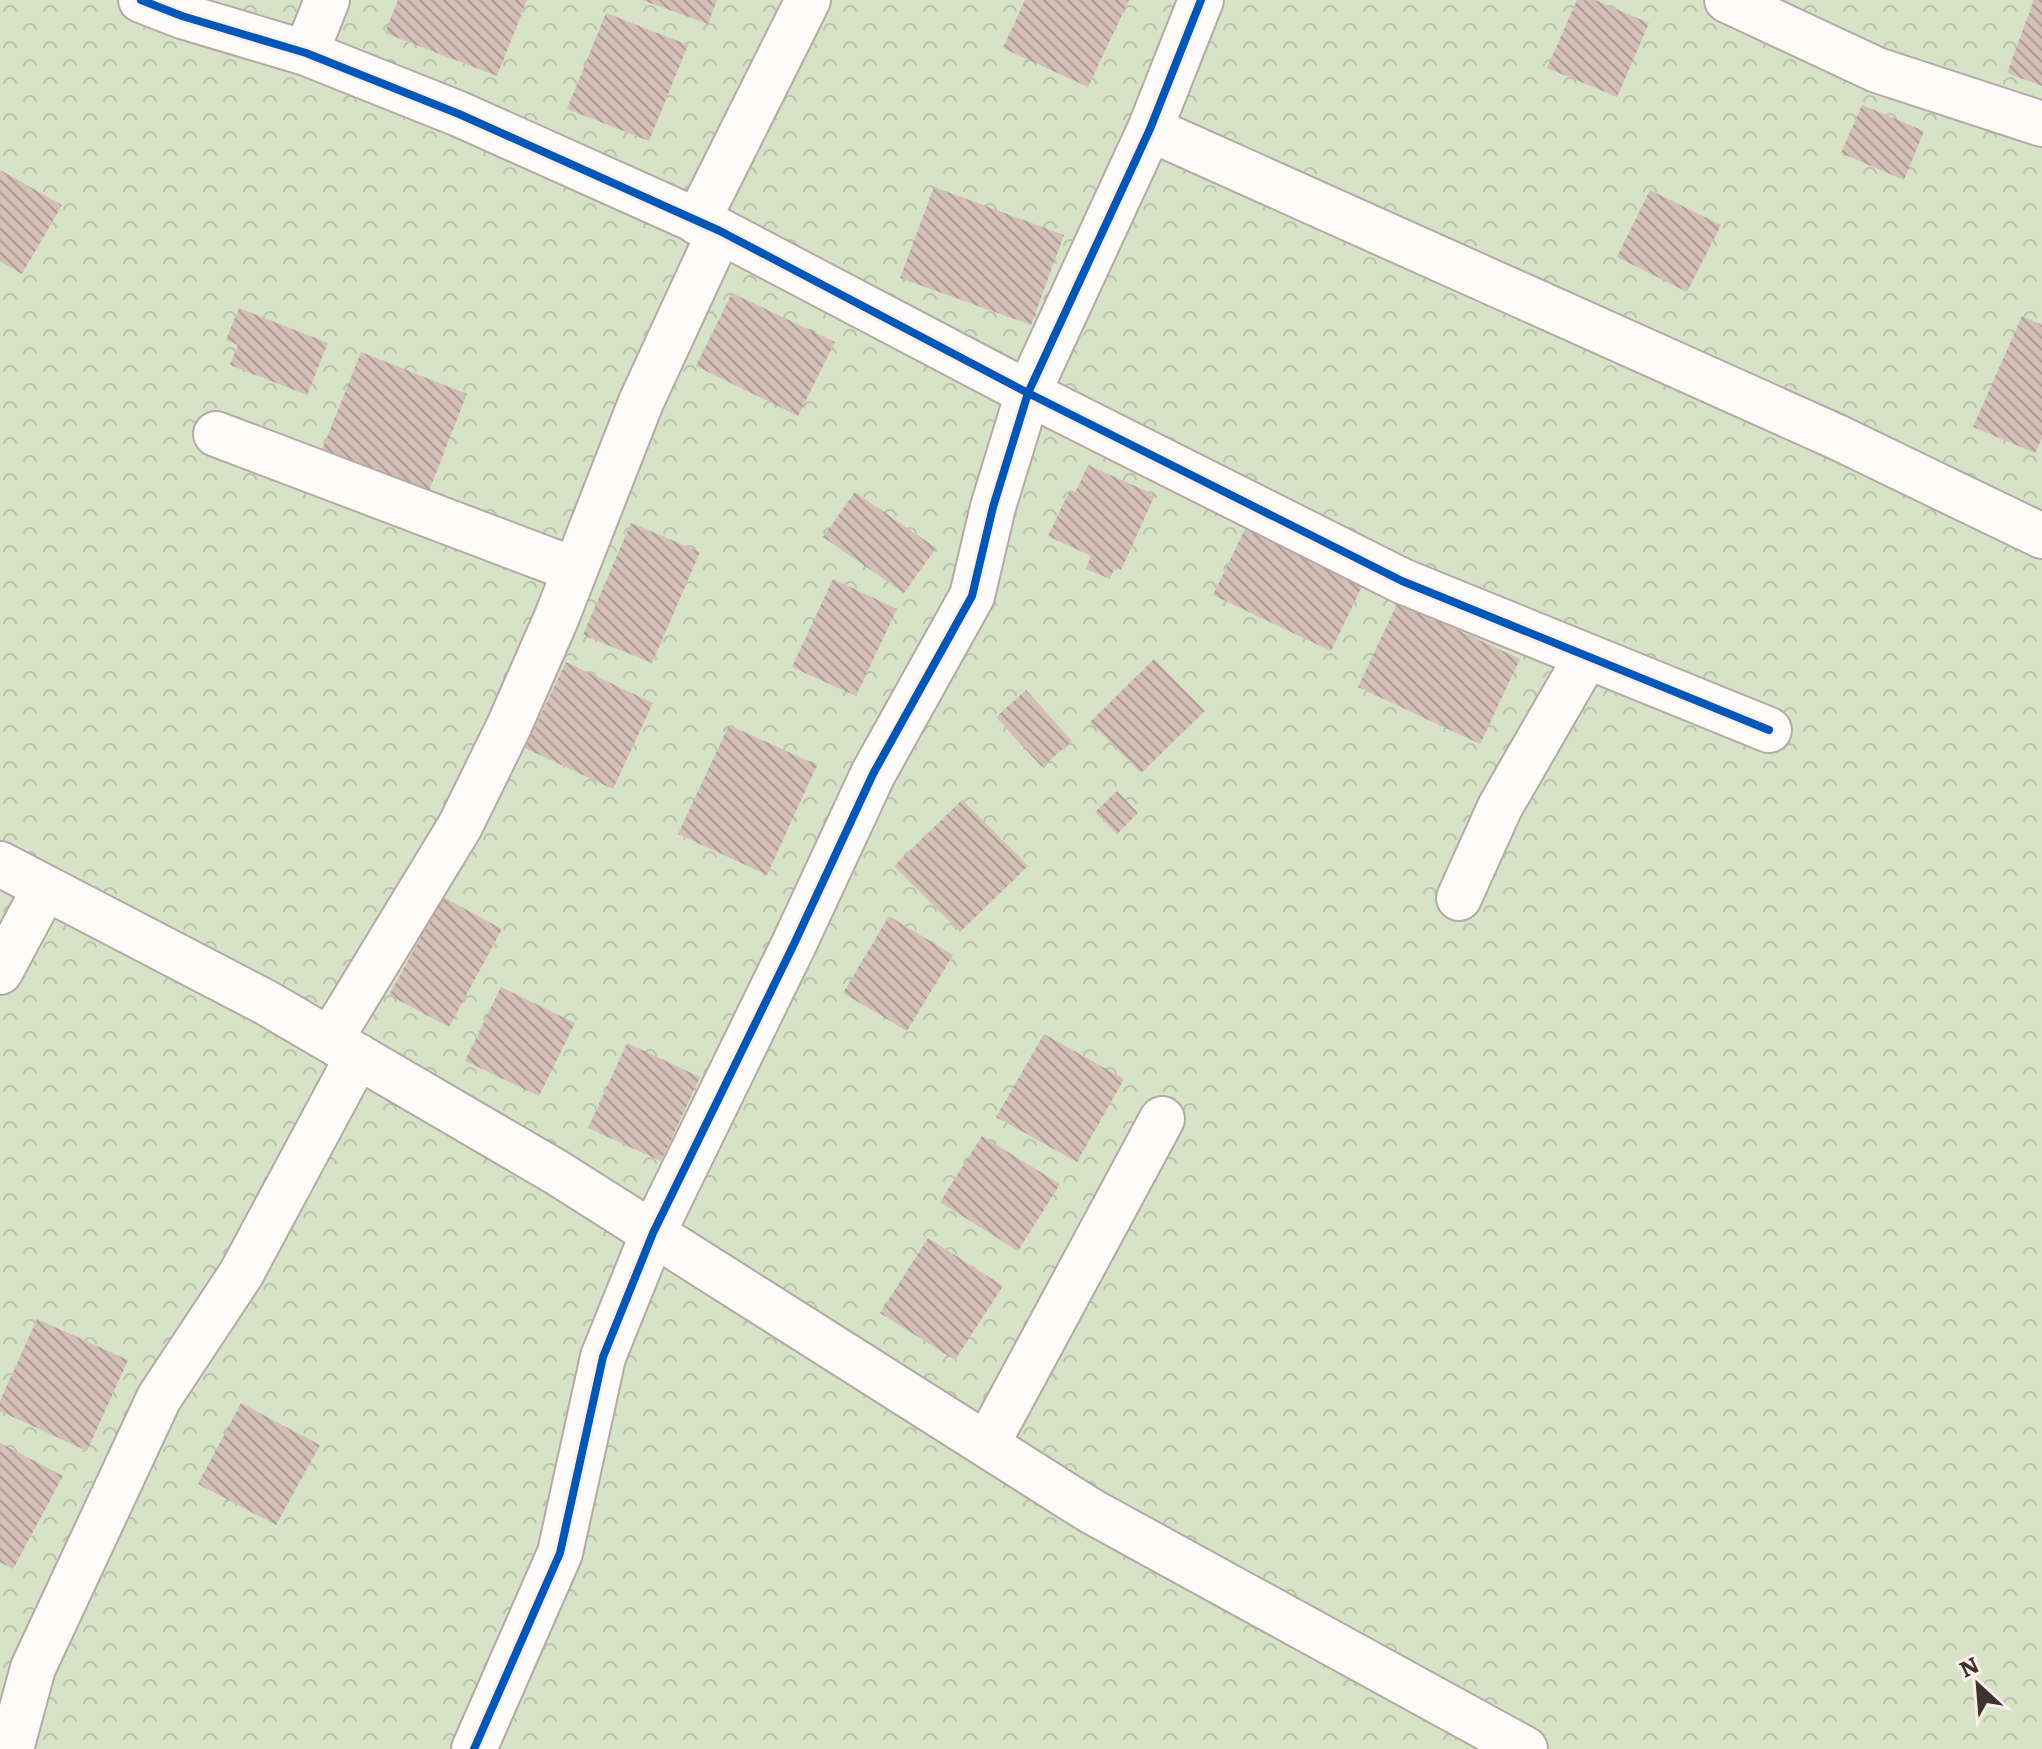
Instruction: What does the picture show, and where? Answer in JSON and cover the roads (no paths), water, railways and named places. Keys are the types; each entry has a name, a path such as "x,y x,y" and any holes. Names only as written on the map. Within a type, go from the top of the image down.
{"street":[{"path":"141,0 182,16 306,53 459,114 709,226 1028,393 1402,581 1769,730"},
{"path":"306,53 327,0"},
{"path":"11,1749 33,1668 159,1398 241,1274 344,1048 509,726 575,570 709,226 808,0"},
{"path":"474,1749 560,1553 603,1357 653,1233 873,774 972,596 993,507 1028,393 1150,129 1201,0"},
{"path":"1727,0 1877,70 2042,124"},
{"path":"1150,129 1837,437 2042,536"},
{"path":"216,434 575,570"},
{"path":"1459,898 1500,807 1587,656"},
{"path":"0,864 265,1002 556,1172 1091,1511 1525,1749"},
{"path":"0,972 45,888"},
{"path":"987,1444 1162,1119"}]}
